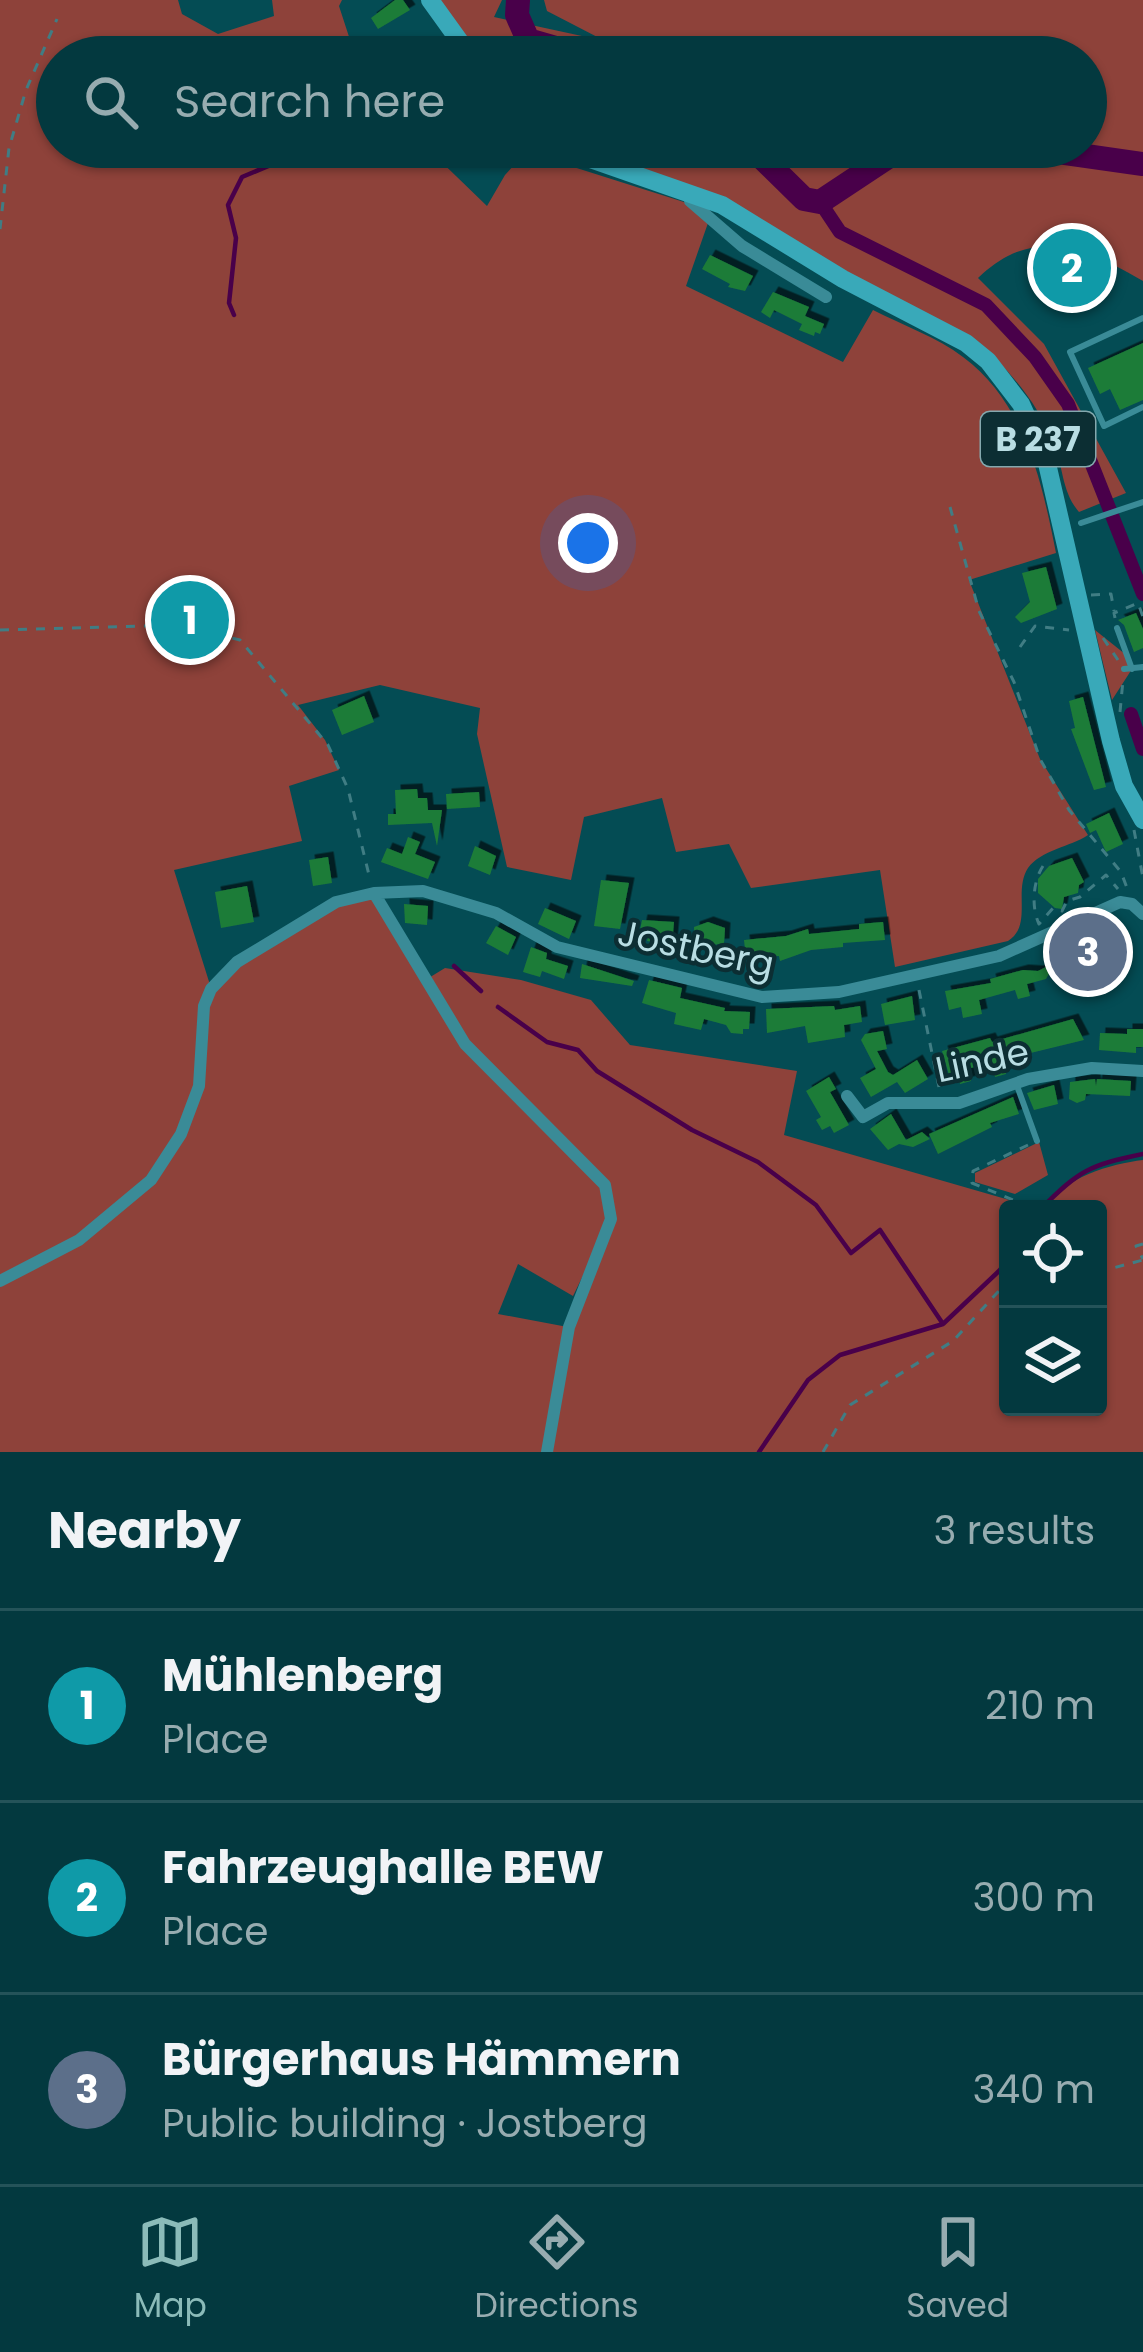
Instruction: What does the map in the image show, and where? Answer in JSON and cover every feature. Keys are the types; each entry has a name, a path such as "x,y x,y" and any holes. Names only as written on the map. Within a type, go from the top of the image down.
{"main road":[{"path":"430,0 456,36"},
{"name":"B 237","path":"620,168 722,205 890,305 966,343 988,361 1021,404 1046,459 1078,597 1081,630 1138,824"}],"street":[{"path":"690,191 690,201 742,246 826,297"},
{"name":"Jostberg","path":"0,1282 79,1240 151,1180 181,1134 199,1086 204,1006 211,989 237,962 336,902 374,893 423,891 496,913 556,947 762,998 839,992 999,956 1123,902"},
{"path":"374,893 466,1043 605,1185 611,1219 569,1327 547,1452"},
{"path":"1123,902 1143,914"},
{"name":"Linde","path":"848,1096 863,1117 888,1103 959,1103 1016,1083 1092,1068 1143,1071"}],"lane":[{"path":"1143,317 1070,352 1104,426 1143,407"},
{"path":"1081,523 1143,502"},
{"path":"1117,628 1128,669 1143,667"},
{"path":"1016,1083 1037,1141"}],"path":[{"path":"50,36 57,19"},
{"path":"0,229 9,148 36,67"},
{"path":"950,507 980,611 1014,682 1040,760 1069,810 1121,872 1127,883 1123,902"},
{"path":"1078,597 1111,594 1117,628"},
{"path":"1114,613 1138,603 1143,617"},
{"path":"0,629 179,625 240,640 328,745 348,789 374,893"},
{"path":"1020,646 1035,626 1096,628 1128,669 1119,727 1109,730"},
{"path":"1138,824 1143,878"},
{"path":"1043,866 1035,877 1039,924 1053,908 1062,911 1067,901 1080,897 1106,875 1123,902"},
{"path":"646,950 650,946 673,950 675,935"},
{"path":"916,976 939,1086"},
{"path":"1013,1200 972,1183 973,1171 1037,1141"},
{"path":"1107,1269 1143,1259 1136,1246 1143,1244"},
{"path":"824,1452 850,1405 953,1341 999,1293"},
{"path":"994,1299 999,1297"}],"shaded area":[{"path":"0,0 178,0 182,14 218,34 274,16 272,0 342,0 339,6 349,36 36,36 36,168 448,168 487,206 511,168 577,168 687,203 708,223 686,286 843,362 873,310 953,350 984,376 1002,397 1028,446 1056,553 969,580 1040,759 1088,835 1040,857 1028,868 1020,926 1008,941 895,967 880,870 751,888 729,844 676,852 662,798 584,817 571,880 507,867 477,734 480,708 380,685 298,705 325,740 339,770 289,786 302,841 174,870 211,988 286,929 374,893 427,979 445,968 521,980 591,1000 630,1045 797,1071 784,1135 1009,1200 999,1200 999,1416 1107,1416 1107,1200 1053,1200 1076,1180 1143,1160 1143,1452 0,1452","holes":["605,1231 573,1328 498,1314 518,1264 573,1296"]},
{"path":"430,0 502,0 494,17 582,36 456,36"},
{"path":"544,0 1143,0 1143,281 1100,259 1059,247 1019,251 978,278 1044,344 1126,493 1079,512 1038,412 1009,372 973,338 751,222 619,169 1107,168 1107,36 595,36 547,11"},
{"path":"1095,630 1125,654 1132,669 1112,700"},
{"path":"1039,1142 1048,1175 1015,1194 975,1182 975,1173"}],"building":[{"path":"395,0 403,0 410,10 378,29 371,18"},
{"path":"1072,251 1087,261 1071,285 1056,275"},
{"path":"710,255 753,276 745,291 728,287 730,284 702,269"},
{"path":"773,292 809,307 805,316 824,324 820,334 799,330 802,324 774,310 770,318 761,312"},
{"path":"1143,343 1143,400 1120,410 1110,389 1100,394 1088,368"},
{"path":"1046,567 1057,609 1021,623 1015,617 1030,602 1022,573"},
{"path":"1136,613 1143,629 1143,648 1134,652 1118,620"},
{"path":"364,696 374,722 342,735 332,710"},
{"path":"1083,697 1106,787 1094,790 1071,729 1075,728 1069,701"},
{"path":"417,789 418,798 427,798 428,810 442,810 437,846 432,823 388,825 388,814 396,814 395,790"},
{"path":"479,792 480,807 447,809 446,794"},
{"path":"1109,813 1123,844 1106,852 1096,830 1090,833 1086,824"},
{"path":"408,837 420,842 415,854 435,862 428,879 381,862 387,848 402,854"},
{"path":"475,846 496,856 490,875 468,866"},
{"path":"328,857 332,883 313,886 309,860"},
{"path":"1072,858 1084,882 1078,893 1064,897 1062,909 1055,908 1038,893 1038,879 1049,866"},
{"path":"601,880 629,883 620,929 594,926"},
{"path":"247,886 254,922 221,928 215,892"},
{"path":"404,904 428,906 427,925 405,923"},
{"path":"545,908 576,921 569,939 538,924"},
{"path":"642,920 674,922 672,945 639,935"},
{"path":"708,922 725,928 724,944 695,946 694,927"},
{"path":"883,922 885,940 843,943 843,947 811,950 780,961 779,956 746,959 744,940 808,929 809,934 859,929 859,924"},
{"path":"496,926 516,937 508,955 486,943"},
{"path":"1086,940 1089,946 1094,943 1104,963 1072,980 1069,974 1055,982 1050,972 1046,979 1027,984 1030,996 1018,999 1015,990 979,1000 982,1014 963,1018 961,1007 949,1010 945,991 991,983 990,979 1023,970 1038,971 1076,952 1075,946"},
{"path":"531,947 547,953 546,959 568,966 564,979 542,971 540,977 523,972"},
{"path":"582,964 634,981 632,986 580,978"},
{"path":"649,980 682,988 680,998 724,1011 750,1012 749,1029 731,1033 726,1025 704,1019 701,1030 674,1024 676,1013 642,1003"},
{"path":"912,996 915,1020 885,1025 881,1004"},
{"path":"834,1006 835,1010 860,1006 862,1022 844,1025 845,1037 808,1043 805,1026 767,1033 766,1009"},
{"path":"1073,1019 1084,1040 1002,1060 1006,1074 995,1077 991,1062 968,1069 971,1081 960,1084 957,1073 949,1075 942,1051"},
{"path":"1127,1029 1143,1029 1143,1047 1136,1047 1136,1053 1099,1050 1100,1033 1127,1034"},
{"path":"883,1031 887,1049 877,1051 888,1072 893,1075 917,1060 928,1079 905,1093 897,1082 871,1097 860,1078 876,1069 861,1040 865,1034"},
{"path":"829,1077 836,1089 830,1092 849,1125 834,1133 830,1126 822,1130 816,1120 821,1117 806,1091"},
{"path":"1095,1079 1096,1086 1097,1079 1131,1081 1130,1096 1086,1094 1077,1103 1069,1099 1070,1082"},
{"path":"1054,1085 1058,1104 1034,1110 1027,1093"},
{"path":"1013,1097 1019,1114 990,1123 992,1127 938,1154 929,1134"},
{"path":"891,1114 906,1140 922,1132 930,1139 888,1150 870,1129"}],"waterway":[{"path":"518,0 517,15 526,36"},
{"path":"1107,159 1143,164"},
{"path":"234,315 229,303 236,238 228,205 242,177 263,168"},
{"path":"772,168 804,199 820,202 871,168"},
{"path":"820,202 840,232 986,305 1035,357 1068,404 1143,594"},
{"path":"1131,714 1143,749"},
{"path":"454,966 481,991"},
{"path":"498,1007 547,1042 578,1050 597,1071 692,1130 758,1162 816,1205 851,1253 880,1230 943,1324"},
{"path":"1051,1200 1086,1171 1143,1154"},
{"path":"759,1452 808,1380 840,1355 943,1324 999,1271"}],"place":[{"name":"Fahrzeughalle BEW","path":"1072,268"},
{"name":"Mühlenberg","path":"190,620"},
{"name":"Bürgerhaus Hämmern","path":"1088,952"}]}
